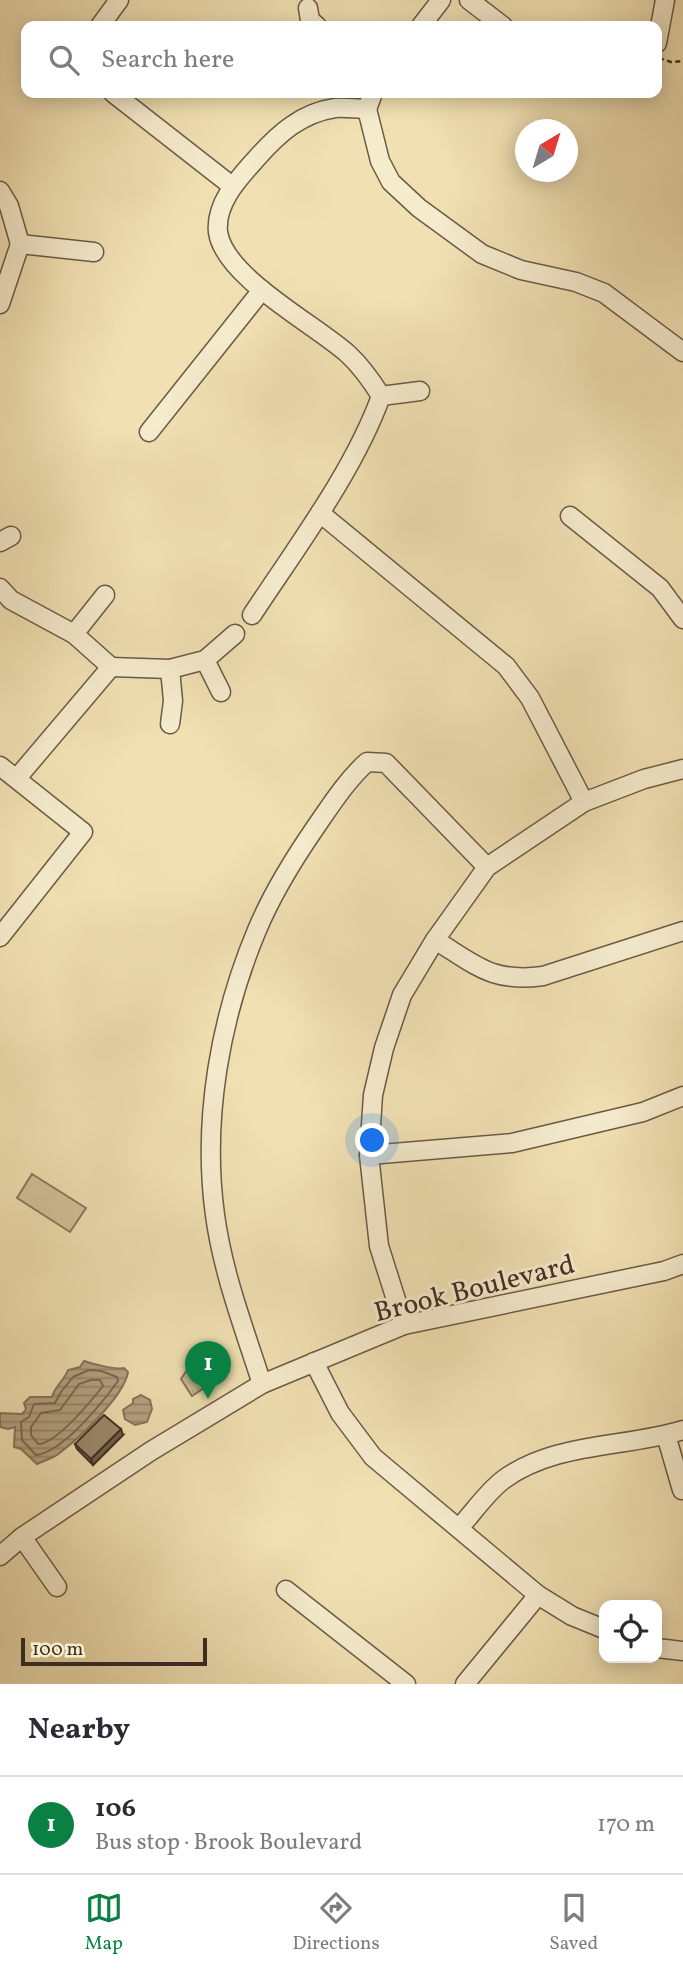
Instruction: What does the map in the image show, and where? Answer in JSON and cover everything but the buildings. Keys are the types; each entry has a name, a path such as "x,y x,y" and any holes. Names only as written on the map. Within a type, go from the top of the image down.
{"street":[{"path":"104,21 119,0"},
{"path":"425,21 441,0"},
{"path":"469,0 496,21"},
{"path":"661,21 665,0"},
{"path":"308,8 311,21"},
{"path":"119,98 232,186"},
{"path":"381,396 364,370 346,352 262,290 225,250 218,232 221,209 232,186 275,137 296,121 335,108 370,101 380,160 391,182 419,208 482,254 521,270 576,282 604,293 683,352"},
{"path":"0,191 9,206 20,244 0,304"},
{"path":"20,244 94,252"},
{"path":"149,432 262,290"},
{"path":"381,396 420,391"},
{"path":"252,615 320,513 372,421 381,396"},
{"path":"320,513 506,666 530,698 584,802"},
{"path":"570,516 660,588 683,619"},
{"path":"0,589 11,600 74,634 111,667 170,669 205,660 235,634"},
{"path":"74,634 106,596"},
{"path":"205,660 221,692"},
{"path":"17,779 111,667"},
{"path":"170,669 173,702 170,724"},
{"path":"262,1384 226,1274 215,1215 210,1158 215,1076 232,1003 257,929 289,867 350,777 367,762 386,763 487,867"},
{"path":"0,766 83,832 0,937"},
{"path":"404,1325 379,1246 369,1155 373,1095 384,1048 402,995 435,940 487,867 584,802 643,779 683,769"},
{"path":"435,940 491,974 519,980 543,976 683,931"},
{"path":"369,1155 512,1143 643,1112 683,1096"},
{"name":"Brook Boulevard","path":"0,1556 22,1537 150,1451 262,1384 404,1325 664,1271 683,1264"},
{"path":"314,1362 340,1413 373,1457 538,1595 572,1616 599,1627"},
{"path":"459,1528 501,1482 525,1467 570,1452 674,1433 682,1490"},
{"path":"22,1537 57,1587"},
{"path":"286,1590 406,1684"},
{"path":"465,1684 538,1595"},
{"path":"662,1649 683,1651"}],"path":[{"path":"662,59 683,61"}],"green space":[{"path":"32,1174 86,1208 70,1232 17,1198"},
{"path":"206,1355 223,1361 229,1371 192,1396 181,1379 189,1367"}],"water":[{"path":"84,1361 124,1368 128,1372 125,1382 87,1429 57,1455 37,1464 21,1449 14,1447 15,1427 0,1427 0,1413 22,1414 26,1409 24,1403 30,1397 52,1397 68,1370 80,1367"},
{"path":"141,1395 150,1400 152,1409 147,1422 135,1425 125,1419 123,1410"}],"place":[{"name":"106","path":"208,1399"}]}
